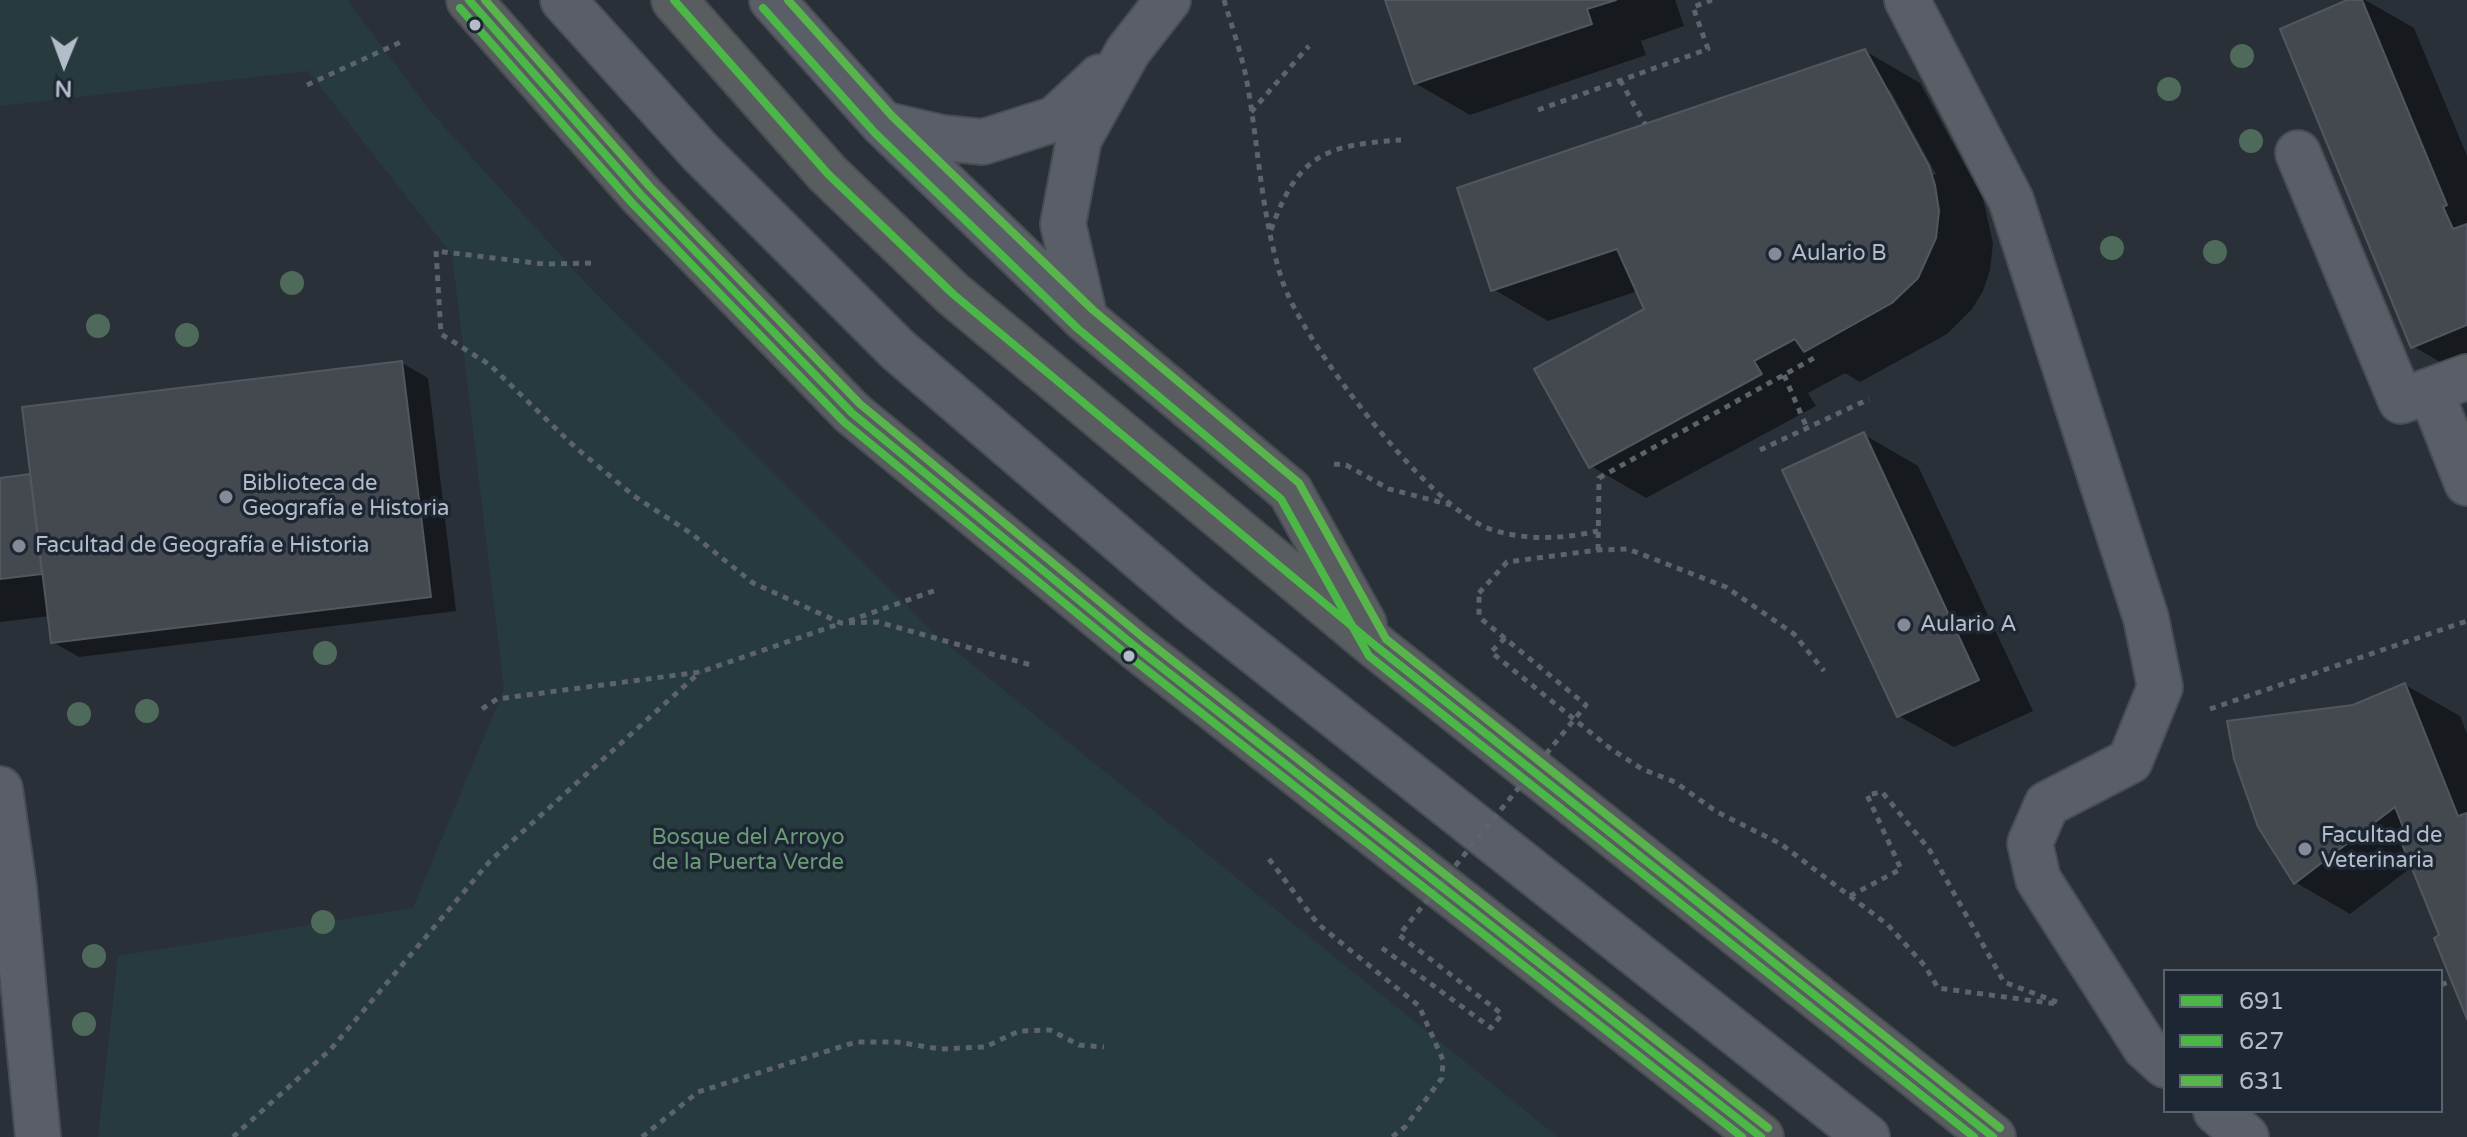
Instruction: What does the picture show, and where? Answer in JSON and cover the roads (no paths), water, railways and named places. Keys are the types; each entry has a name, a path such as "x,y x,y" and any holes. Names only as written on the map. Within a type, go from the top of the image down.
{"highway":[{"path":"469,0 641,195 852,413 1137,648 1761,1137"},
{"path":"674,0 828,174 953,294 1377,647 1993,1137"},
{"path":"1085,319 1290,491 1377,647"}],"street":[{"path":"563,0 701,153 898,350 1193,603 1867,1137"},
{"path":"772,0 883,124 1085,319"},
{"path":"883,124 943,138 983,142 1055,119 1128,51 1168,0"},
{"path":"1907,0 2011,200 2146,618 2160,687 2130,761 2047,804 2030,843 2038,879 2145,1047 2163,1063"},
{"path":"1085,319 1063,224 1079,139 1128,51"},
{"path":"2298,153 2401,401 2449,385 2467,483"},
{"path":"0,789 14,887 38,1137"},
{"path":"2218,1113 2246,1137"}],"place":[{"name":"Aulario B","path":"1775,254"},
{"name":"Biblioteca de Geografía e Historia","path":"226,497"},
{"name":"Facultad de Geografía e Historia","path":"19,546"},
{"name":"Aulario A","path":"1904,625"},
{"name":"Facultad de Veterinaria","path":"2305,849"}],"park label":[{"name":"Bosque del Arroyo de la Puerta Verde","path":"748,850"}]}
